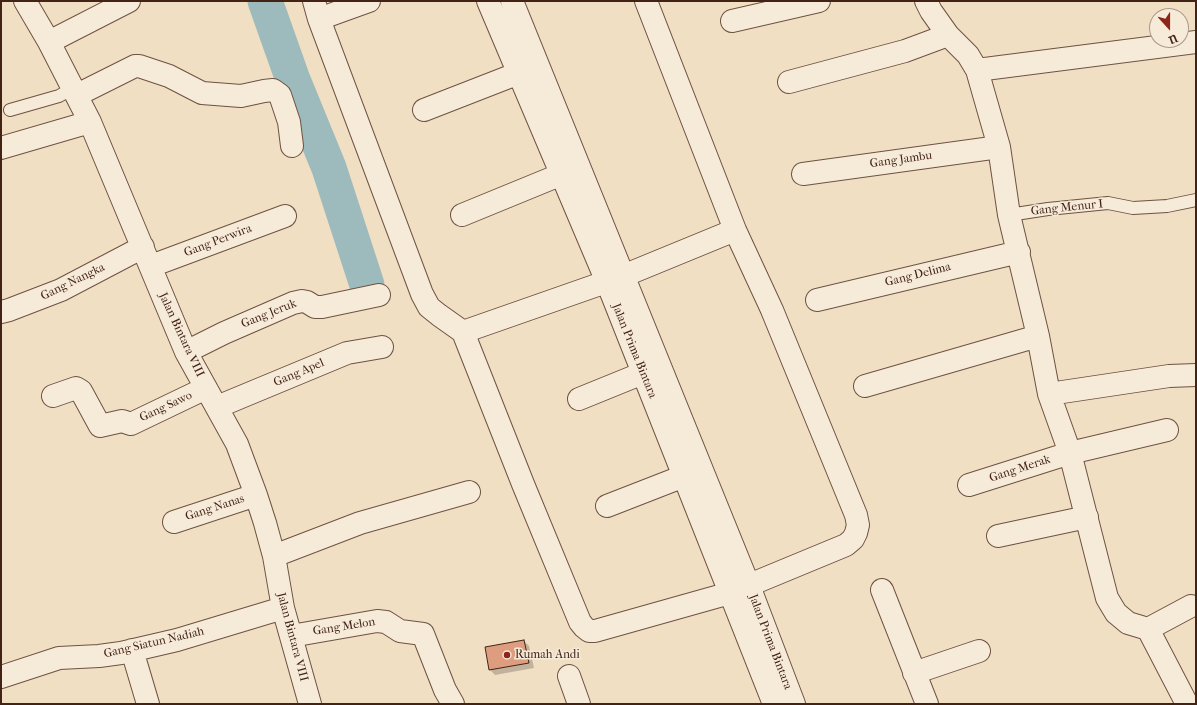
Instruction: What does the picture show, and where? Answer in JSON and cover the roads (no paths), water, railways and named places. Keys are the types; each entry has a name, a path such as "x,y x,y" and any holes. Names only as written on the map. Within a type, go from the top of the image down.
{"street":[{"name":"Jalan Bintara VIII","path":"25,1 49,42 90,122 186,352 237,444 256,495 274,556 283,608 310,704"},
{"path":"49,42 129,1"},
{"path":"370,1 316,10 422,294 429,307 463,332 523,484 580,622 584,628 589,631 595,631 739,589 846,545 853,539 858,525 856,515 772,310 735,230 646,1"},
{"name":"Jalan Prima Bintara","path":"488,1 562,174 615,279 643,373 684,476 794,704"},
{"name":"Jalan Prima Bintara","path":"512,1 615,279 739,589 774,704"},
{"path":"732,20 819,1"},
{"path":"926,1 931,11 948,35 968,55 977,70 999,147 1009,215 1038,336 1049,394 1070,452 1107,598 1116,613 1128,623 1148,629 1191,606"},
{"path":"789,82 905,51 948,35"},
{"path":"977,70 1196,42"},
{"path":"75,91 135,66 169,76 202,93 241,96 273,90 280,95 289,122 292,146"},
{"path":"424,110 519,73"},
{"path":"1,148 90,122"},
{"name":"Gang Jambu","path":"803,174 999,147"},
{"path":"462,215 562,174"},
{"name":"Gang Perwira","path":"147,257 285,216"},
{"path":"463,332 615,279 735,230"},
{"name":"Gang Delima","path":"817,300 1019,252"},
{"name":"Gang Nangka","path":"1,312 10,310 147,257"},
{"name":"Gang Jeruk","path":"186,352 224,333 293,303 302,301 316,307 322,307 379,295"},
{"path":"865,386 1038,336"},
{"name":"Gang Apel","path":"217,407 347,353 382,346"},
{"path":"579,399 643,373"},
{"path":"1049,394 1169,376 1196,375"},
{"name":"Gang Sawo","path":"53,396 76,388 81,391 100,426 122,421 131,424 206,388"},
{"name":"Gang Merak","path":"969,485 1070,452 1167,430"},
{"path":"607,506 684,476"},
{"path":"274,556 360,523 469,492"},
{"name":"Gang Nanas","path":"174,522 256,495"},
{"path":"998,536 1087,517"},
{"path":"882,590 927,704"},
{"name":"Gang Siatun Nadiah","path":"1,677 59,658 121,654 132,650 177,640 283,608"},
{"name":"Gang Melon","path":"291,636 377,621 386,622 400,631 423,634 445,690 453,704"},
{"path":"1148,629 1187,704"},
{"path":"132,650 148,704"},
{"path":"914,672 978,651"},
{"path":"569,676 579,704"}],"lane":[{"path":"10,110 75,91"},
{"name":"Gang Menur I","path":"1009,215 1048,209 1108,203 1133,208 1167,206 1196,200"}],"waterway":[{"path":"265,1 293,80 329,168 367,285"}],"place":[{"name":"Rumah Andi","path":"507,655"}]}
